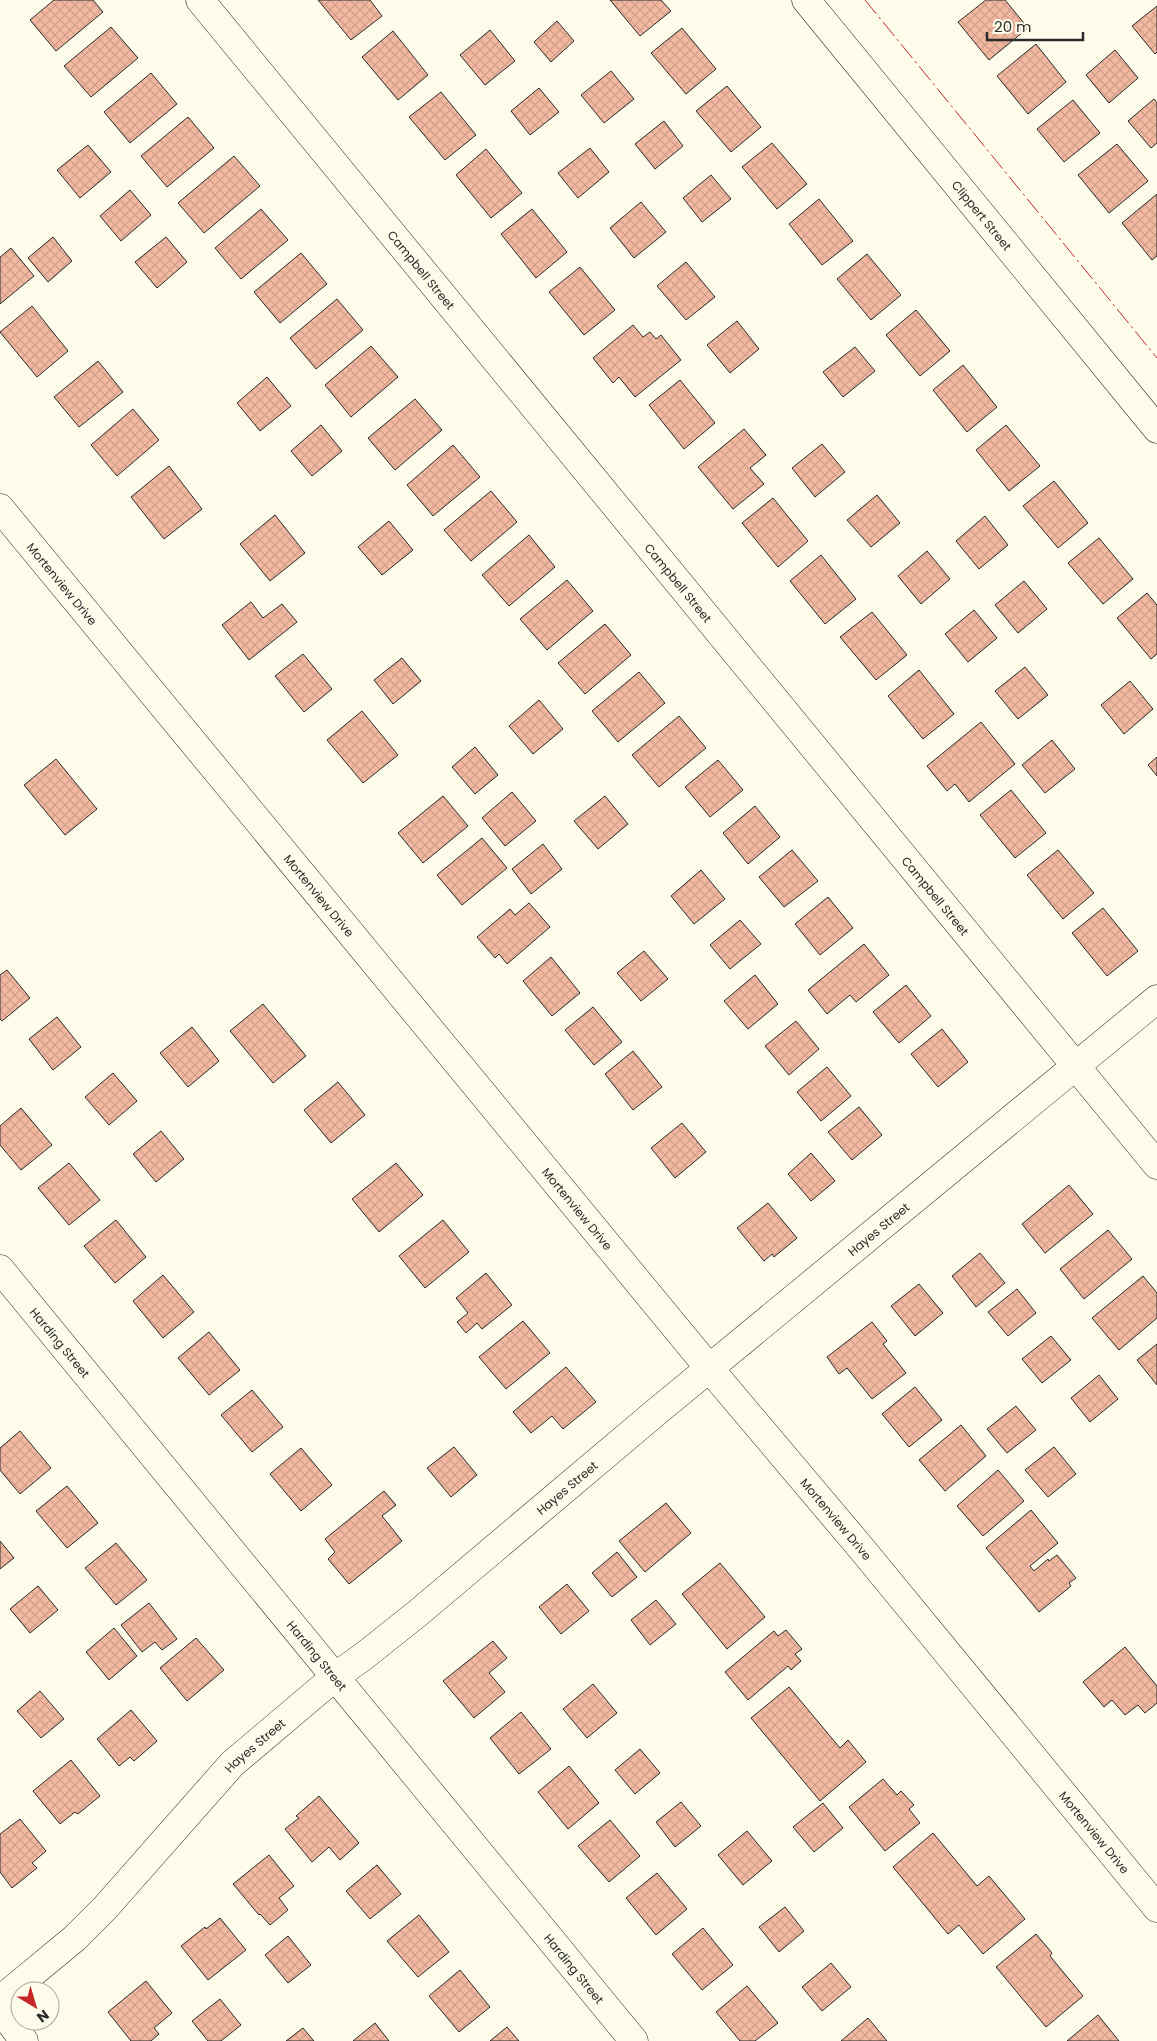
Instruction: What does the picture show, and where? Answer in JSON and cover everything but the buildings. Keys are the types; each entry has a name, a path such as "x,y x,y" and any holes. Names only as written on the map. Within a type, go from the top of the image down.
{"street":[{"name":"Campbell Street","path":"200,0 1157,1165"},
{"name":"Clippert Street","path":"806,0 1157,429"},
{"name":"Mortenview Drive","path":"0,508 1157,1908"},
{"name":"Hayes Street","path":"0,2000 76,1938 232,1764 336,1676 418,1613 709,1368 1157,999"},
{"name":"Harding Street","path":"0,1269 634,2041"},
{"path":"0,2009 24,2041"}],"power":[{"path":"865,0 1157,358"}]}
